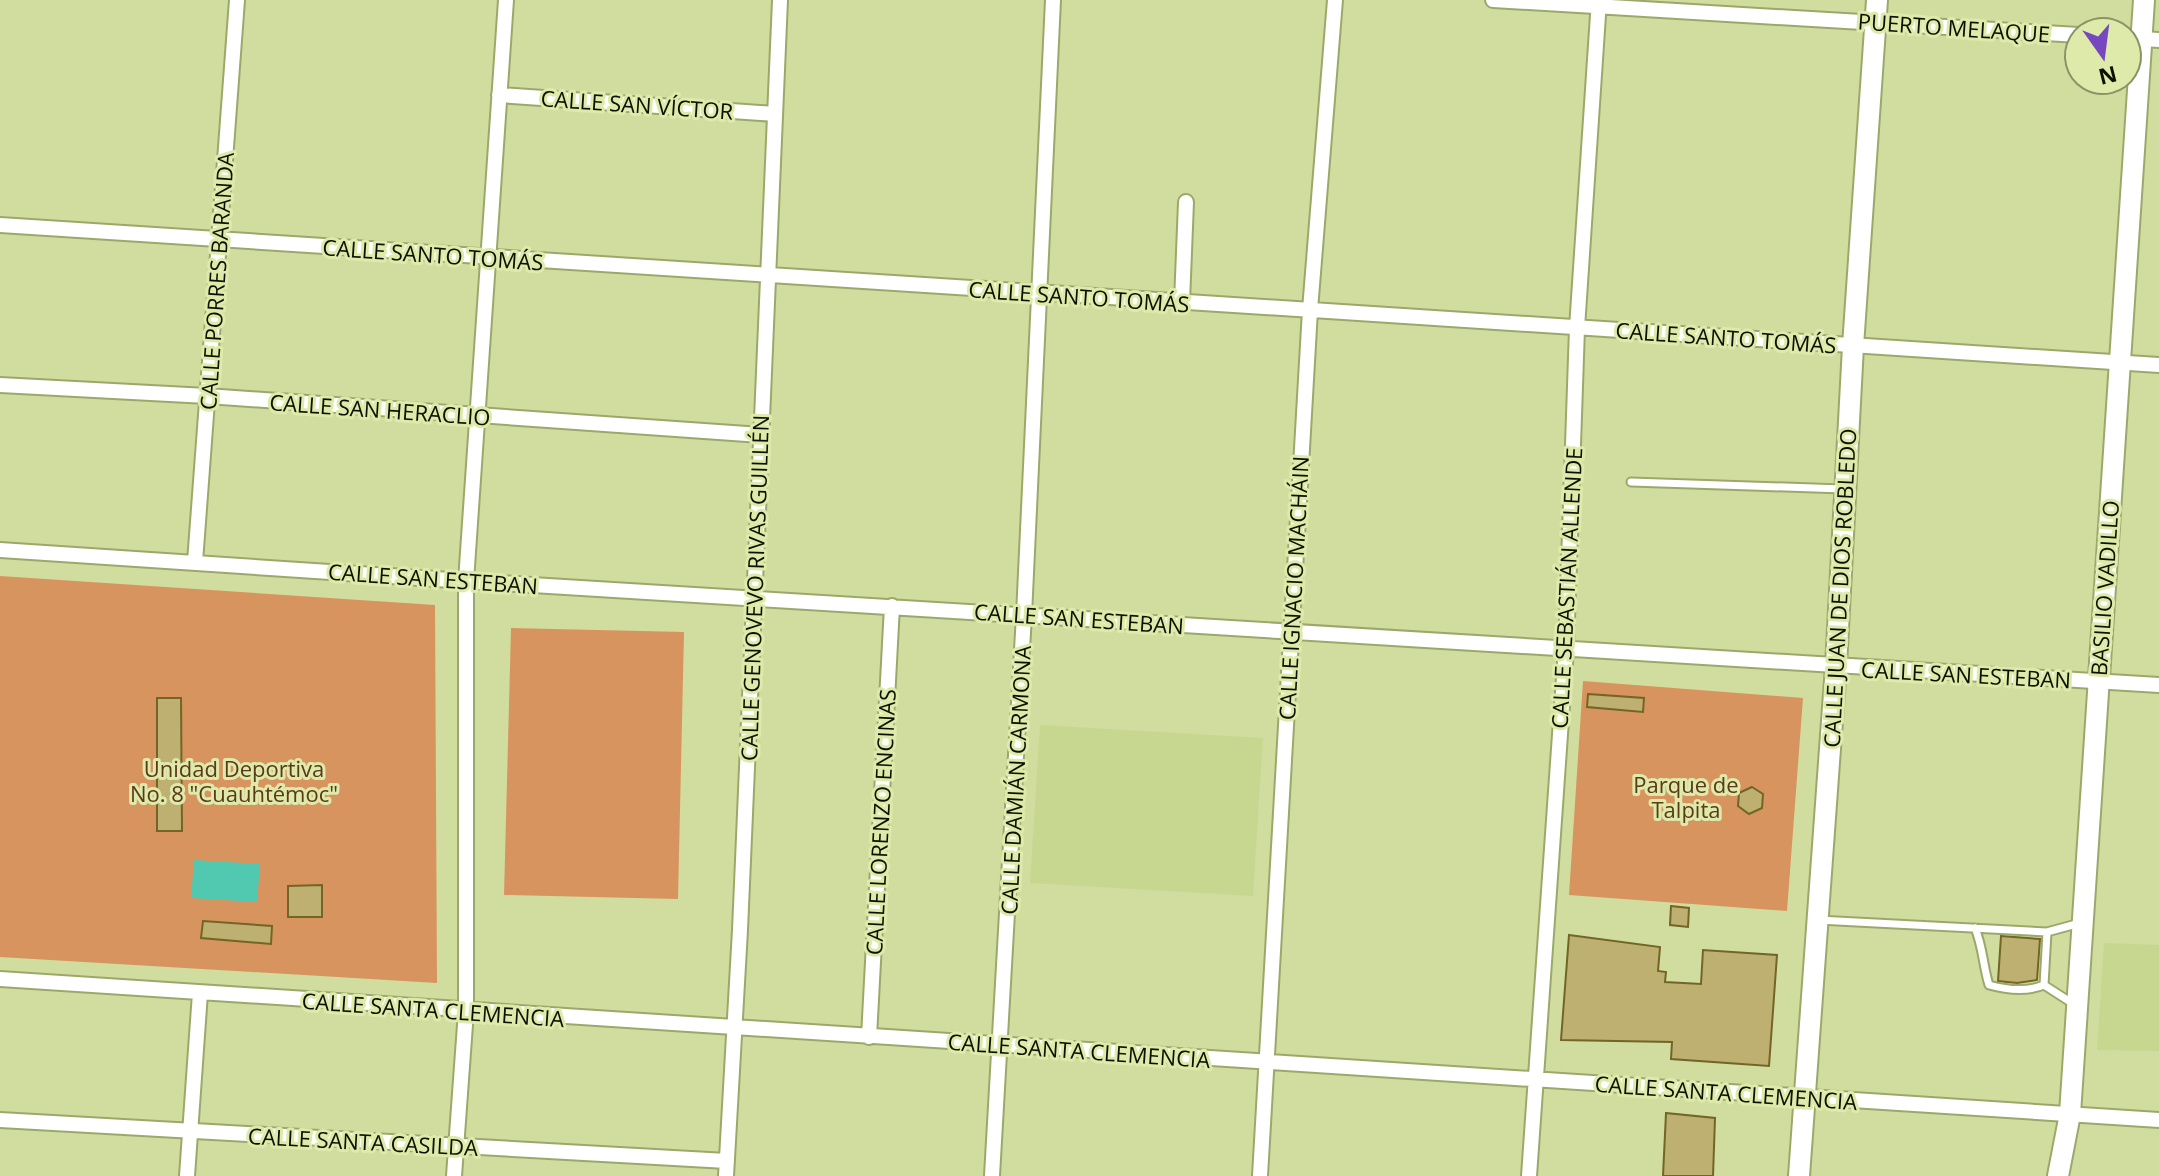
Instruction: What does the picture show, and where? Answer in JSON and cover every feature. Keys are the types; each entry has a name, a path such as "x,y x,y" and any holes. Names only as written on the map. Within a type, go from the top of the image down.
{"street":[{"name":"CALLE PORRES BARANDA","path":"195,562 237,0"},
{"path":"454,1176 466,1011 466,581 506,0"},
{"name":"CALLE GENOVEVO RIVAS GUILLÉN","path":"726,1169 755,598 780,0"},
{"name":"CALLE DAMIÁN CARMONA","path":"992,1176 1041,293 1053,0"},
{"name":"CALLE IGNACIO MACHÁIN","path":"1260,1176 1310,310 1335,0"},
{"name":"PUERTO MELAQUE","path":"1493,0 1599,3 2063,34"},
{"name":"CALLE JUAN DE DIOS ROBLEDO","path":"1799,1176 1836,666 1853,346 1877,0"},
{"name":"CALLE SEBASTIÁN ALLENDE","path":"1529,1176 1566,649 1577,328 1599,3"},
{"name":"CALLE SAN VÍCTOR","path":"499,95 775,114"},
{"name":"BASILIO VADILLO","path":"2058,1176 2070,1114 2138,96"},
{"path":"1182,302 1186,202"},
{"name":"CALLE SANTO TOMÁS","path":"0,225 2159,365"},
{"name":"CALLE SAN HERACLIO","path":"0,385 207,396 761,435"},
{"name":"CALLE SAN ESTEBAN","path":"0,550 2159,685"},
{"name":"CALLE LORENZO ENCINAS","path":"869,1037 892,606"},
{"name":"CALLE SANTA CLEMENCIA","path":"0,979 2159,1120"},
{"path":"187,1176 200,993"},
{"name":"CALLE SANTA CASILDA","path":"0,1120 457,1147 726,1169"}],"lane":[{"path":"1631,482 1845,489"},
{"path":"1817,920 2047,932 2082,923"},
{"path":"1975,928 1989,985 2003,989 2033,989 2044,985"},
{"path":"2044,985 2047,932"},
{"path":"2044,985 2077,1006"}],"shaded area":[{"path":"1040,725 1263,738 1253,896 1030,883"},
{"path":"2104,943 2159,945 2159,1051 2097,1050"}],"green space":[{"name":"Unidad Deportiva No. 8 \"Cuauhtémoc\"","path":"0,576 435,605 437,983 0,957"},
{"path":"511,628 684,632 678,899 504,895"},
{"name":"Parque de Talpita","path":"1583,681 1803,698 1787,911 1569,895"}],"water":[{"path":"194,860 260,864 257,902 191,898"}],"building":[{"path":"1588,694 1644,698 1643,712 1587,707"},
{"path":"157,698 181,698 182,831 157,831"},
{"path":"1752,787 1763,794 1762,808 1749,814 1738,806 1739,793"},
{"path":"322,885 322,917 288,917 288,886"},
{"path":"1671,906 1689,908 1688,927 1670,925"},
{"path":"203,921 272,926 271,944 201,938"},
{"path":"1569,935 1660,947 1658,971 1666,972 1665,982 1701,984 1703,950 1777,955 1769,1066 1671,1059 1672,1042 1561,1040"},
{"path":"2001,936 2040,939 2037,980 2017,983 1998,981"},
{"path":"1666,1113 1715,1118 1713,1176 1663,1176"}]}
